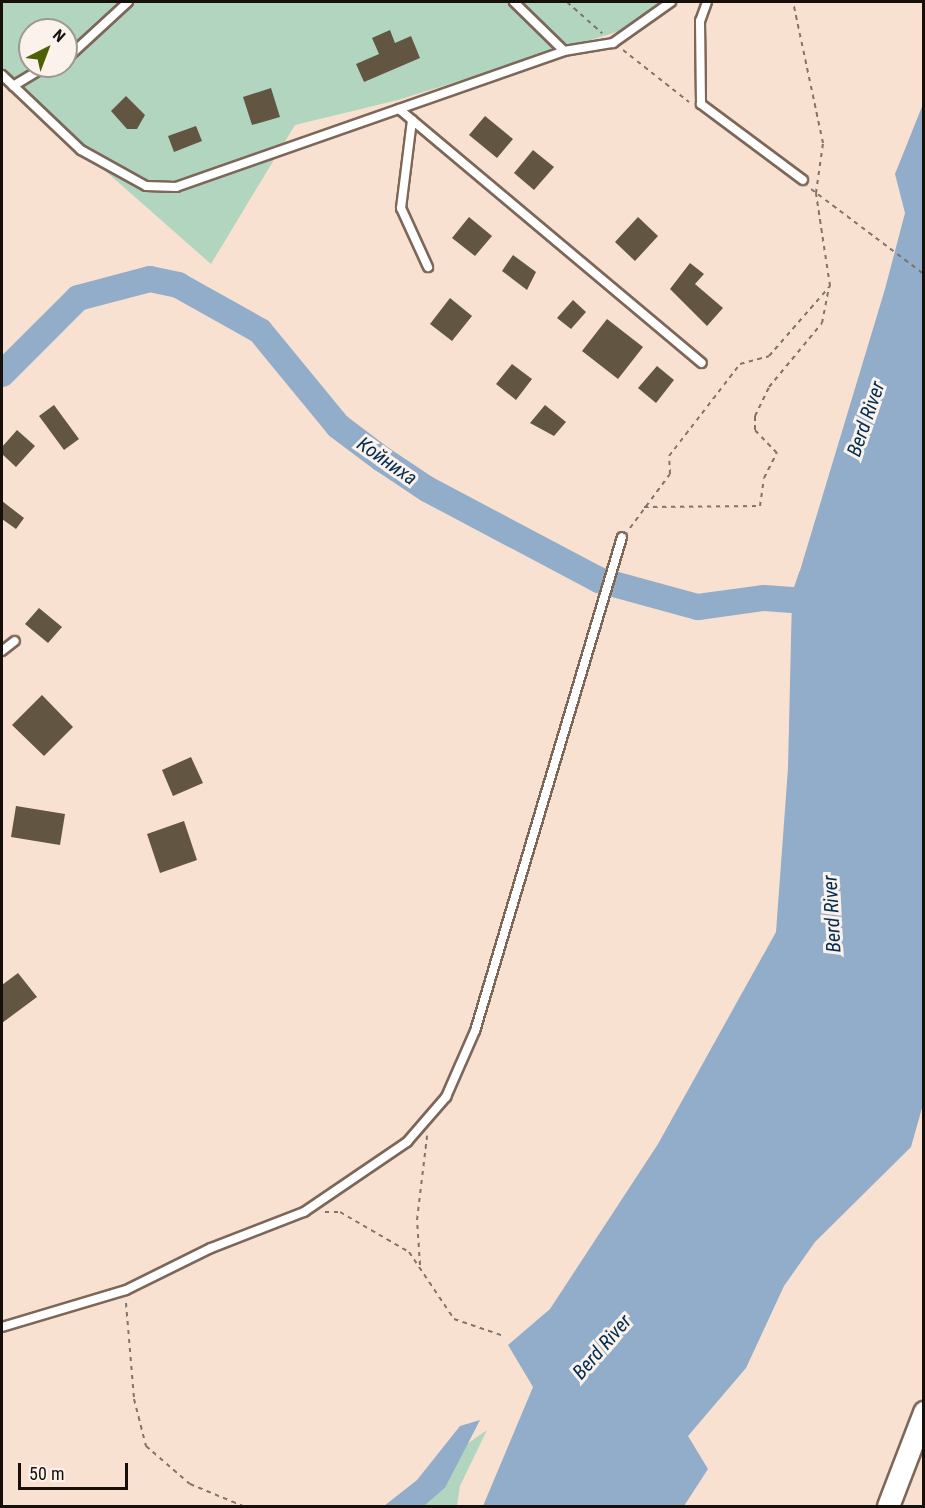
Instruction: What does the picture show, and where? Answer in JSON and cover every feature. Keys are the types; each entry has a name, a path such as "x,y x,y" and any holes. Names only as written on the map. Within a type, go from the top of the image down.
{"street":[{"path":"888,1506 924,1412"}],"lane":[{"path":"78,48 128,2"},
{"path":"514,2 564,51"},
{"path":"2,75 81,150 146,186 176,187 564,51 613,43 671,2"},
{"path":"707,2 700,21 702,104 803,180"},
{"path":"13,86 26,78"},
{"path":"399,109 702,363"},
{"path":"412,120 401,208 428,267"},
{"path":"2,1327 126,1290 222,1243 304,1212 407,1142 446,1097 475,1031 622,537"},
{"path":"2,651 15,641"}],"path":[{"path":"644,507 760,506 764,478 777,453 755,430 755,416 769,387 822,323 830,285 816,193 823,143 793,2"},
{"path":"863,226 924,274"},
{"path":"622,537 670,474 669,456 740,364 769,356 830,285"},
{"path":"428,1118 417,1220 420,1265 438,1302 454,1319 504,1336"},
{"path":"304,1212 340,1212 379,1231 420,1265"},
{"path":"126,1290 134,1399 146,1446 190,1484 243,1506"}],"green space":[{"path":"2,2 666,2 642,24 398,100 295,125 211,264 2,80"},
{"path":"487,1430 460,1486 457,1506 424,1506 445,1488 467,1444"}],"water":[{"name":"Berd River","path":"923,104 924,1101 911,1147 815,1242 784,1286 746,1368 688,1436 708,1469 684,1506 483,1506 533,1387 508,1345 550,1309 658,1144 776,932 788,768 792,597 885,289 905,213 895,174"},
{"path":"480,1420 445,1488 424,1506 384,1506 417,1480 460,1426"}],"building":[{"path":"390,30 395,43 411,36 420,58 364,82 356,64 379,54 372,38"},
{"path":"271,88 280,117 252,125 243,97"},
{"path":"126,96 145,115 137,129 127,129 111,111"},
{"path":"485,116 513,139 497,158 469,135"},
{"path":"196,126 202,141 174,152 168,136"},
{"path":"533,150 554,167 534,190 514,173"},
{"path":"469,217 492,236 475,256 452,238"},
{"path":"638,217 658,236 635,261 615,242"},
{"path":"513,255 536,272 527,290 502,271"},
{"path":"690,263 704,274 695,284 723,308 707,326 670,289"},
{"path":"450,298 472,316 452,341 430,324"},
{"path":"573,300 586,312 571,329 557,318"},
{"path":"607,319 643,347 618,379 582,351"},
{"path":"512,364 532,379 516,400 496,384"},
{"path":"657,366 674,380 656,403 638,388"},
{"path":"54,405 79,439 64,450 39,416"},
{"path":"545,405 566,422 554,436 530,423"},
{"path":"17,430 35,446 16,467 2,454 2,447"},
{"path":"2,501 24,518 16,529 2,519"},
{"path":"39,608 62,627 48,643 25,624"},
{"path":"42,695 73,727 44,756 12,725"},
{"path":"191,757 203,783 173,796 162,770"},
{"path":"16,806 65,814 60,845 11,837"},
{"path":"184,821 197,860 160,873 147,834"},
{"path":"18,973 37,997 2,1023 2,985"}],"waterway":[{"name":"Койниха","path":"2,374 78,298 150,279 178,285 260,331 338,426 382,459 427,489 599,580 698,607 764,598 803,601 811,578"}]}
